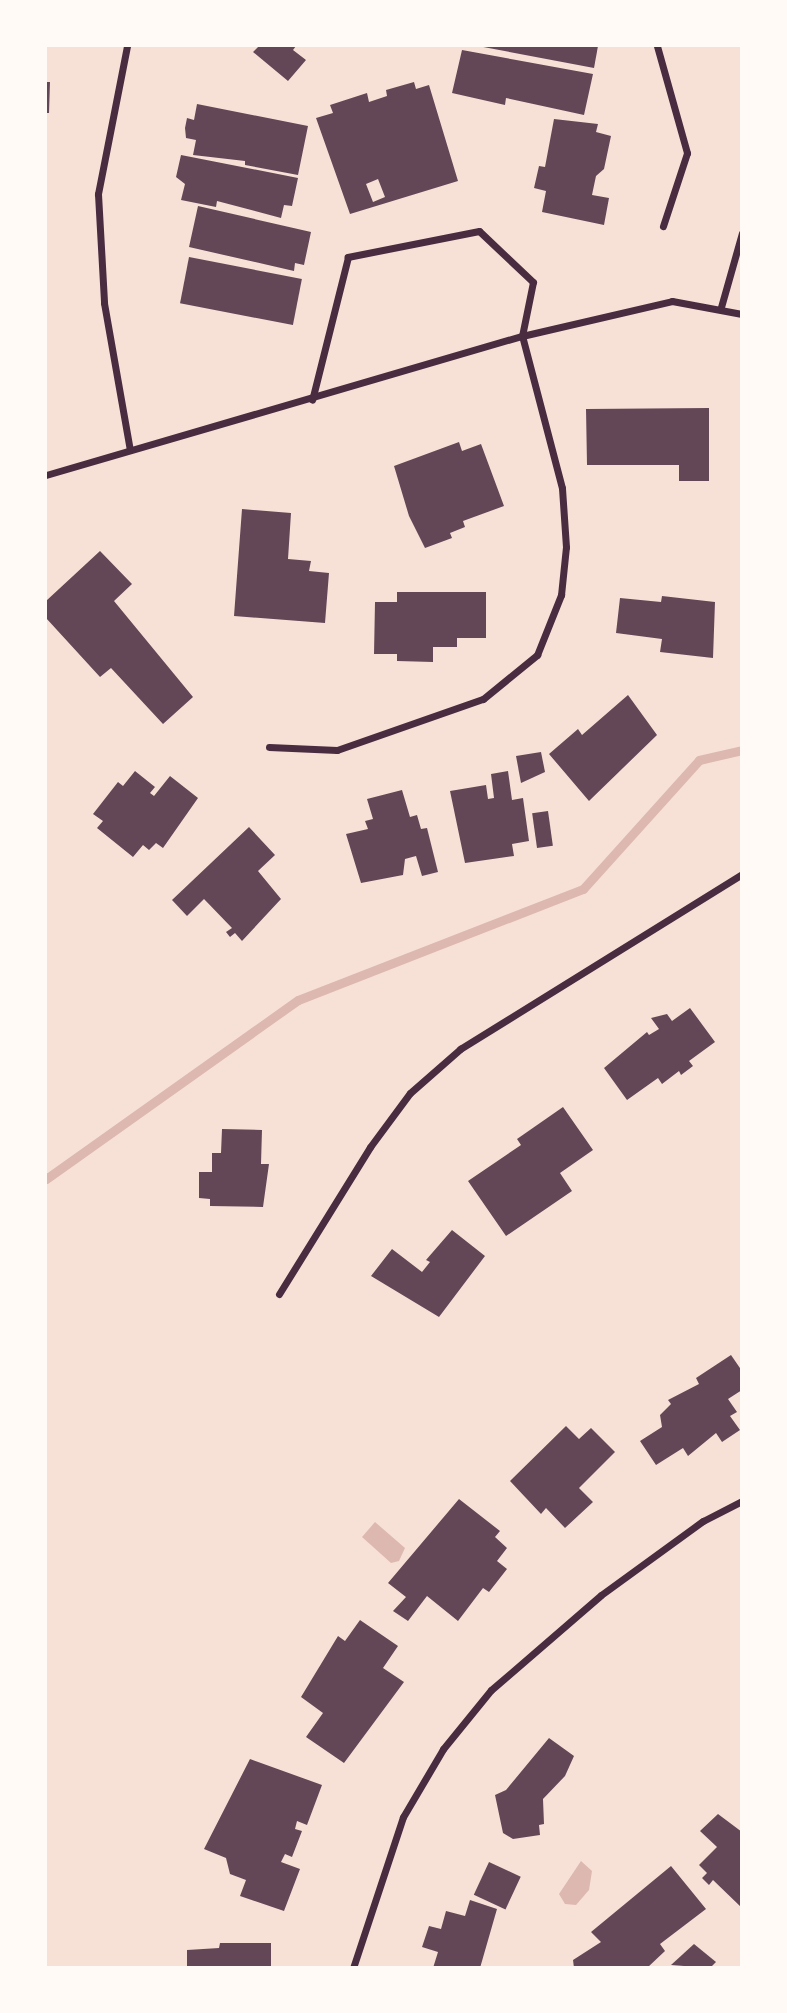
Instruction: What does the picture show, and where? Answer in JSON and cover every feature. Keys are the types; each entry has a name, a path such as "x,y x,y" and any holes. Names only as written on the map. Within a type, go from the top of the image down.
{"street":[{"path":"127,46 99,194 104,303 130,450"},
{"path":"657,46 687,153 663,226"},
{"path":"269,747 337,750 483,699 537,655 561,595 566,548 562,488 522,336 533,282 479,231 348,257 312,400"},
{"path":"721,307 741,233"},
{"path":"46,475 312,400 522,336 672,301 721,307 741,314"},
{"path":"279,1294 370,1147 410,1093 460,1049 741,874"},
{"path":"353,1968 402,1817 443,1749 491,1690 601,1595 703,1521 741,1501"}],"shaded area":[{"path":"375,1522 405,1548 399,1561 391,1563 362,1537"},
{"path":"581,1861 592,1871 589,1890 576,1905 565,1904 559,1894"}],"building":[{"path":"259,46 296,46 293,50 306,60 288,81 253,52"},
{"path":"478,46 598,46 594,68"},
{"path":"462,50 593,74 584,115 506,98 505,105 452,93"},
{"path":"46,82 50,82 49,113 46,113"},
{"path":"414,82 416,89 429,85 458,181 350,214 316,118 333,113 330,105 367,93 369,102 387,96 386,90","holes":["378,179 385,197 373,202 366,184"]},
{"path":"197,104 308,126 298,175 245,165 245,161 193,155 196,140 186,138 185,128 187,118 194,120"},
{"path":"554,119 598,124 596,132 611,136 604,169 596,176 592,195 609,198 604,225 542,212 546,191 534,188 539,166 545,167"},
{"path":"181,155 298,178 292,206 284,205 281,218 217,201 216,207 181,200 185,184 176,177"},
{"path":"198,206 311,232 304,265 295,263 294,271 189,247"},
{"path":"189,257 302,279 293,325 180,303"},
{"path":"709,408 709,481 679,481 679,465 587,465 586,409"},
{"path":"459,442 462,451 481,444 504,506 463,521 465,527 450,533 452,538 425,548 409,516 394,466"},
{"path":"242,509 291,513 288,559 311,561 309,571 329,573 325,623 234,616"},
{"path":"100,551 132,584 114,601 193,697 163,724 111,668 100,677 46,618 46,601"},
{"path":"397,592 486,592 486,638 457,638 457,647 433,647 433,662 397,661 397,654 374,654 375,602 397,602"},
{"path":"662,596 715,602 713,658 660,652 662,639 616,633 620,598 661,602"},
{"path":"628,695 657,735 589,801 549,754 578,729 582,735"},
{"path":"541,752 545,772 521,783 516,756"},
{"path":"135,771 155,787 150,793 154,796 170,776 198,798 163,848 156,843 149,850 143,845 133,857 97,828 103,821 93,814 118,782 123,786"},
{"path":"508,771 512,800 523,798 529,841 512,844 514,856 465,863 450,791 486,785 488,799 494,798 491,774"},
{"path":"402,790 410,817 417,815 421,829 427,828 438,872 422,876 416,856 405,859 403,875 361,883 346,834 368,829 365,821 373,819 367,799"},
{"path":"548,811 553,846 537,848 532,813"},
{"path":"249,827 275,855 258,871 281,899 242,941 235,933 230,937 226,932 232,928 204,899 187,916 172,900"},
{"path":"690,1008 715,1042 689,1061 693,1066 681,1075 679,1071 662,1084 658,1078 627,1100 604,1068 647,1032 649,1035 659,1029 651,1018 667,1014 672,1021"},
{"path":"563,1107 593,1150 560,1173 572,1191 506,1236 468,1181 521,1145 517,1139"},
{"path":"222,1129 262,1130 261,1164 269,1164 263,1207 210,1206 210,1199 199,1198 199,1172 212,1172 212,1153 221,1153"},
{"path":"452,1230 485,1256 439,1317 371,1276 392,1249 422,1272 430,1262 426,1260"},
{"path":"731,1355 742,1371 742,1390 728,1399 737,1412 730,1416 740,1430 722,1442 716,1433 688,1456 683,1448 656,1465 640,1441 662,1427 660,1415 671,1404 668,1400 699,1384 696,1378"},
{"path":"566,1426 579,1439 591,1428 615,1452 579,1488 593,1502 565,1528 546,1508 541,1514 510,1481"},
{"path":"459,1499 500,1531 495,1537 507,1548 497,1561 507,1569 489,1592 483,1588 458,1621 427,1596 408,1621 393,1611 406,1597 388,1583"},
{"path":"360,1620 398,1646 383,1668 404,1682 344,1763 306,1737 323,1713 301,1697 338,1636 345,1641"},
{"path":"549,1738 574,1756 565,1776 543,1799 544,1824 539,1825 540,1835 513,1839 503,1833 495,1795 506,1790"},
{"path":"250,1759 322,1785 307,1825 297,1821 295,1829 302,1831 292,1857 285,1854 281,1862 300,1869 284,1911 240,1896 246,1880 230,1874 226,1858 204,1849"},
{"path":"718,1814 742,1832 742,1908 713,1880 709,1885 702,1878 707,1873 699,1865 717,1847 700,1831"},
{"path":"489,1862 521,1877 506,1909 474,1895"},
{"path":"671,1866 706,1909 660,1944 665,1951 647,1968 574,1968 573,1960 601,1942 591,1932"},
{"path":"470,1900 497,1909 480,1968 433,1968 438,1952 422,1947 429,1926 441,1929 446,1911 465,1916"},
{"path":"220,1943 271,1943 271,1968 187,1968 187,1950 219,1948"},
{"path":"694,1944 716,1962 710,1968 671,1965"}],"waterway":[{"path":"46,1179 298,1000 583,889 699,760 742,750"}]}
